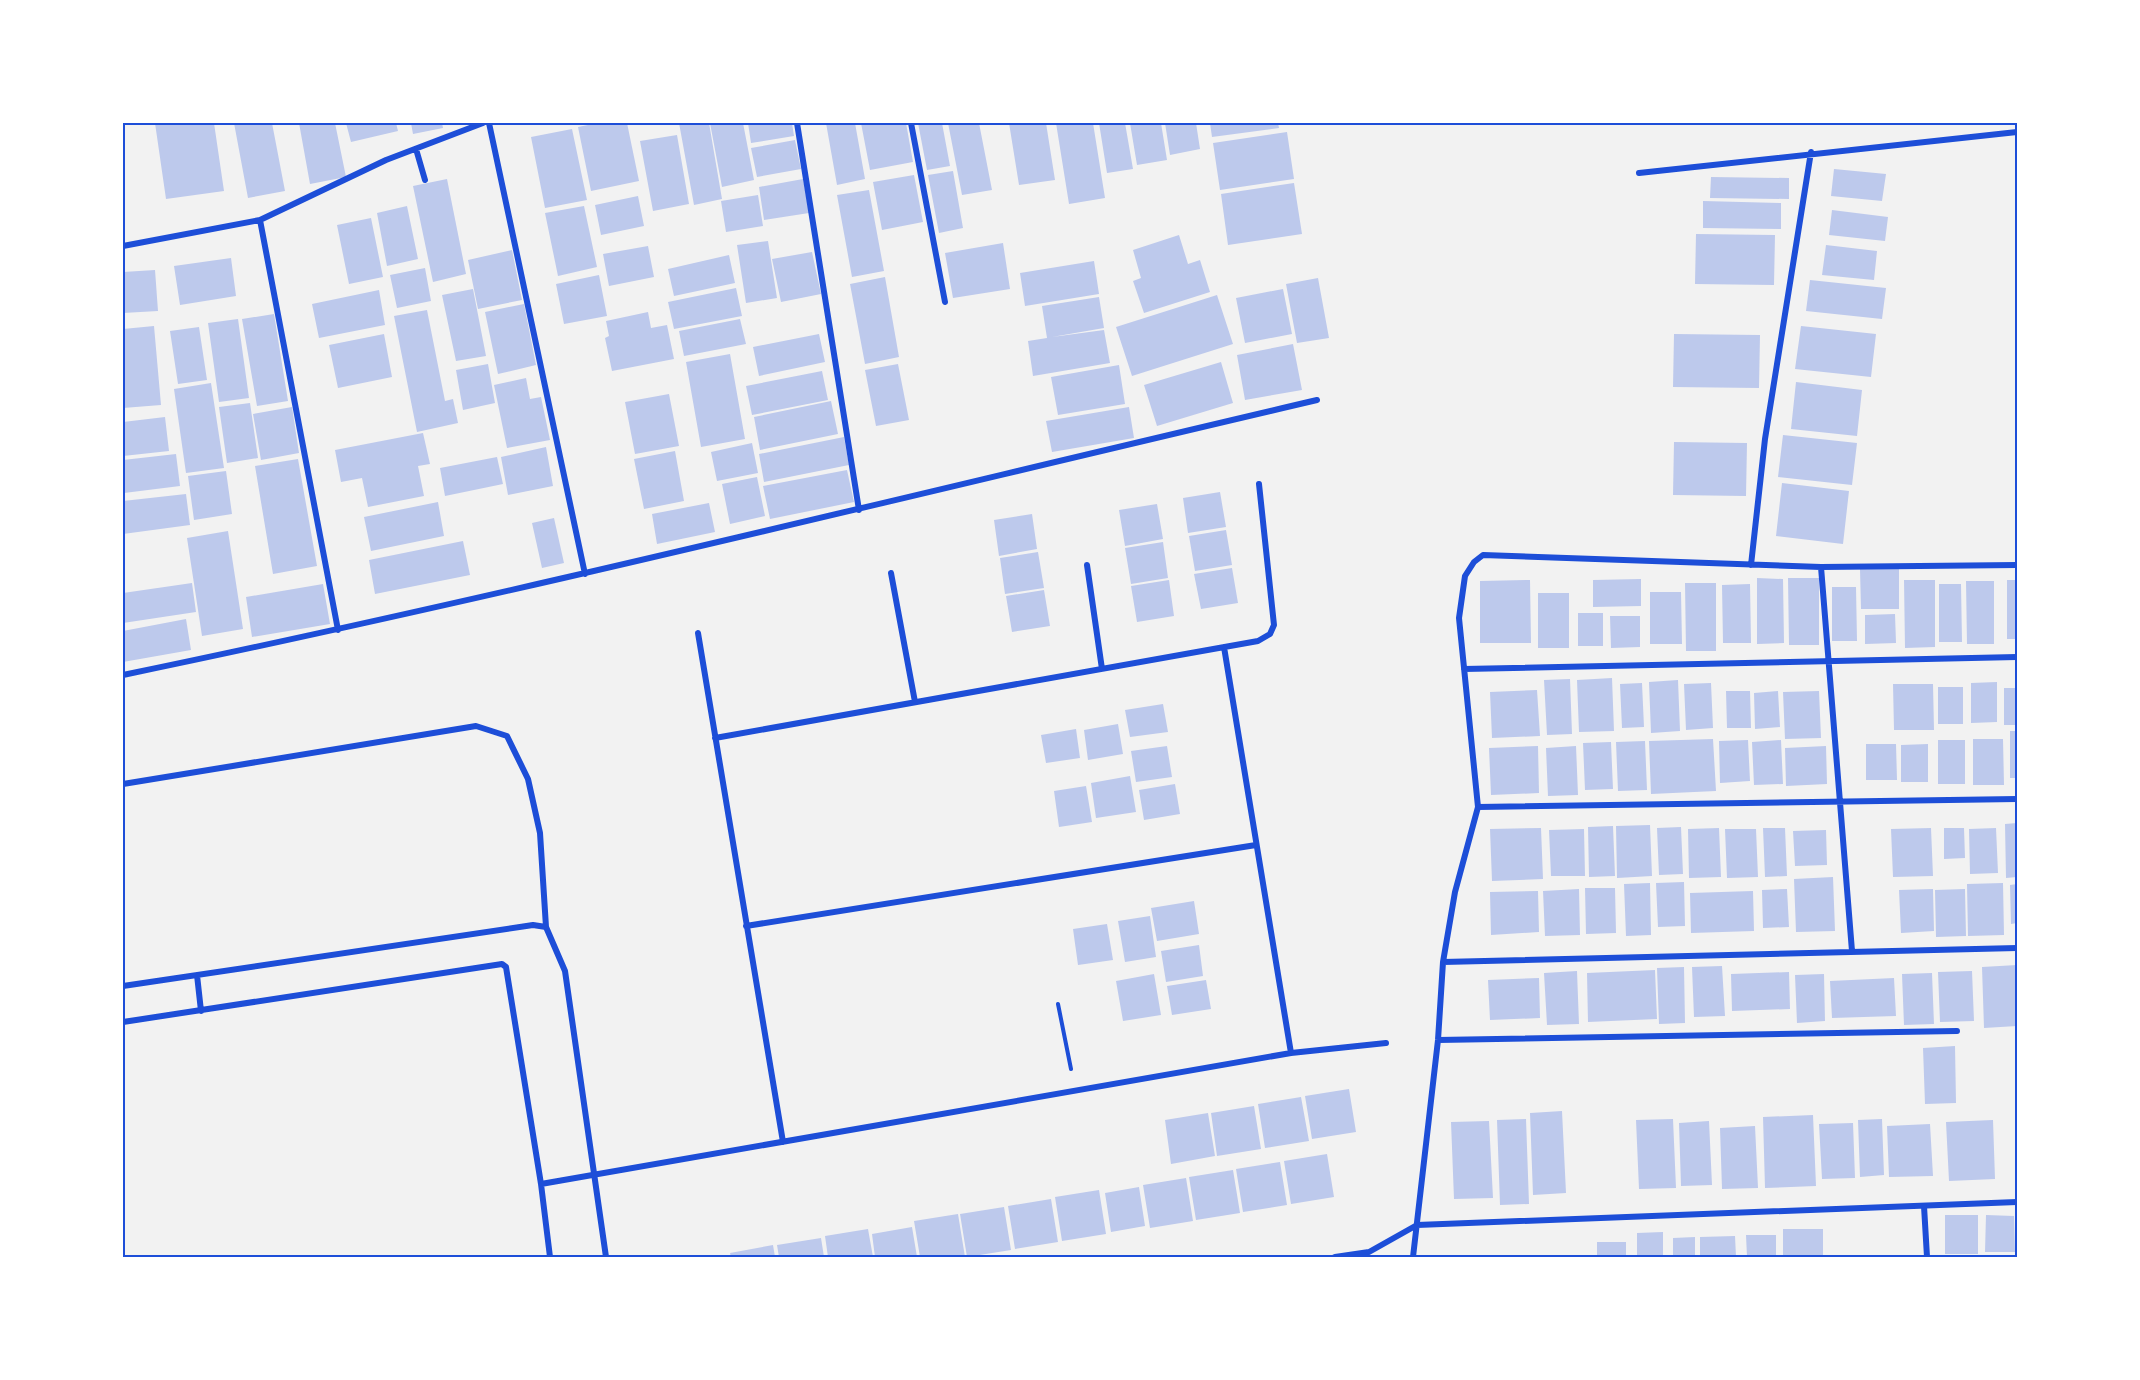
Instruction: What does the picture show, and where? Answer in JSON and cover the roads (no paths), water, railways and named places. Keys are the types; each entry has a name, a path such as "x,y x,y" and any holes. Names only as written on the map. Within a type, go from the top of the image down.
{"street":[{"path":"123,246 260,220 386,160 483,123"},
{"path":"489,123 585,574"},
{"path":"797,123 859,510"},
{"path":"911,123 945,302"},
{"path":"1639,173 1811,152 2017,132"},
{"path":"416,149 425,180"},
{"path":"1751,565 1765,439 1811,152"},
{"path":"260,220 338,630"},
{"path":"123,675 338,630 585,574 1317,400"},
{"path":"715,738 1258,641 1270,634 1274,625 1259,484"},
{"path":"1413,1257 1438,1040 1443,962 1455,892 1478,807 1459,618 1465,576 1474,562 1484,555 1821,567 2017,565"},
{"path":"1087,565 1102,669"},
{"path":"1821,567 1852,951"},
{"path":"891,573 915,702"},
{"path":"698,633 783,1142"},
{"path":"1224,647 1291,1053"},
{"path":"1464,669 2017,657"},
{"path":"123,784 477,726 507,736 528,779 540,833 546,927 565,971 606,1257"},
{"path":"1478,807 2017,799"},
{"path":"746,926 1256,845"},
{"path":"123,986 533,925 546,927"},
{"path":"1443,962 2017,948"},
{"path":"123,1022 502,964 506,967 541,1184 550,1257"},
{"path":"198,975 201,1011"},
{"path":"1438,1040 1957,1031"},
{"path":"541,1184 1291,1053 1386,1043"},
{"path":"1335,1257 1369,1251 1417,1225 2017,1202"},
{"path":"1924,1206 1927,1257"}]}
